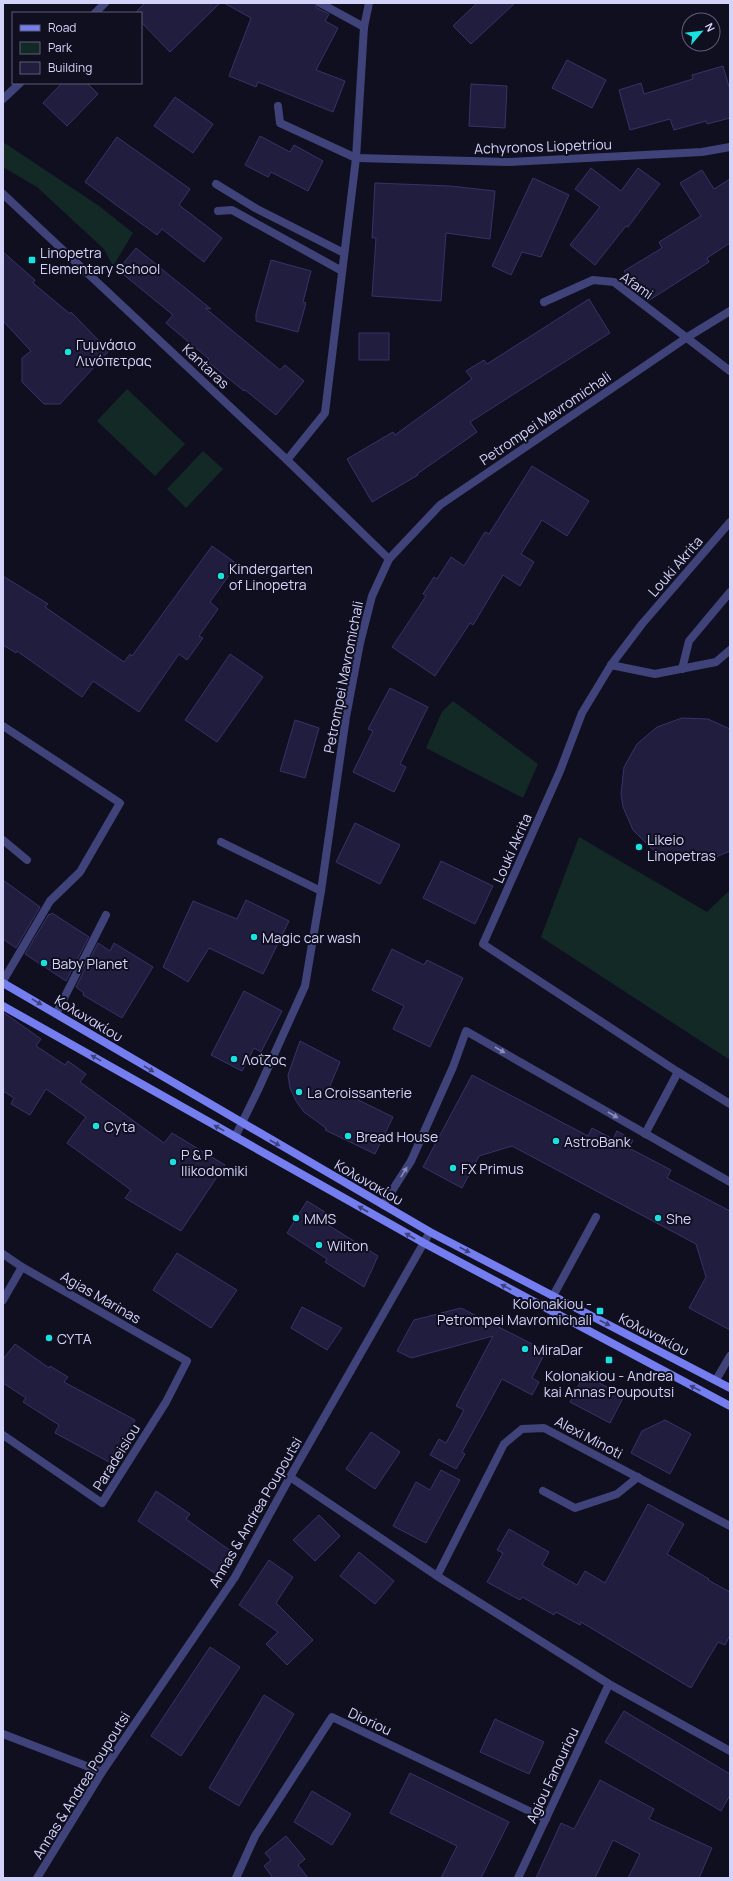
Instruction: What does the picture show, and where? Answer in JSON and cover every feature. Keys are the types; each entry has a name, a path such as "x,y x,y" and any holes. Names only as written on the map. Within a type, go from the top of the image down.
{"main road":[{"name":"Κολωνακίου","path":"3,982 430,1232 730,1388"},
{"name":"Κολωνακίου","path":"3,1006 424,1243 730,1406"}],"street":[{"path":"95,12 105,3"},
{"path":"320,3 364,28"},
{"path":"287,460 325,413 356,158 364,28 369,3"},
{"path":"3,99 19,84"},
{"path":"278,106 280,123 356,158"},
{"name":"Achyronos Liopetriou","path":"356,158 509,162 702,152 730,147"},
{"path":"216,184 257,209 344,253"},
{"name":"Kantaras","path":"3,194 287,460 389,559"},
{"path":"218,211 232,210 342,271"},
{"name":"Afami","path":"544,302 594,280 614,282 730,371"},
{"name":"Petrompei Mavromichali","path":"235,1137 305,986 321,891 346,717 362,635 372,596 389,559 440,505 686,338 730,311"},
{"name":"Louki Akrita","path":"730,522 642,624 611,665 582,713 560,770 483,944 678,1072 730,1104"},
{"path":"682,669 689,641 730,592"},
{"path":"611,665 654,674 716,662 730,650"},
{"path":"3,726 120,803 80,872 50,901 3,982"},
{"path":"3,840 27,860"},
{"path":"221,842 321,891"},
{"path":"56,1014 106,916"},
{"path":"383,1205 411,1161 453,1067 466,1031 730,1182"},
{"path":"645,1134 678,1072"},
{"path":"553,1296 596,1217"},
{"name":"Annas & Andrea Poupoutsi","path":"38,1878 102,1772 235,1577 290,1477 430,1232"},
{"name":"Agias Marinas","path":"3,1254 22,1267 187,1361"},
{"path":"3,1300 22,1267"},
{"path":"716,1380 730,1356"},
{"name":"Paradeisiou","path":"3,1435 102,1503 166,1402 187,1361"},
{"name":"Alexi Minoti","path":"437,1576 504,1444 522,1429 544,1428 730,1526"},
{"path":"290,1477 437,1576 609,1684 730,1751"},
{"path":"543,1491 575,1508 617,1494 638,1477"},
{"name":"Agiou Fanouriou","path":"518,1878 609,1684"},
{"name":"Dioriou","path":"236,1878 255,1836 332,1717 546,1819"},
{"path":"3,1734 102,1772"}],"green space":[{"path":"3,142 99,206 133,233 113,266 104,249 37,187 3,167"},
{"path":"127,389 185,444 155,476 97,421"},
{"path":"203,451 223,469 186,508 167,489"},
{"path":"453,701 538,764 523,798 426,748 442,712"},
{"path":"579,837 707,912 730,890 730,1060 541,937"}],"building":[{"path":"145,3 220,3 170,52 142,23 142,12 136,12"},
{"path":"224,3 315,3 317,8 329,14 325,21 338,28 316,70 345,81 333,112 258,82 256,87 229,76 251,18"},
{"path":"477,3 515,3 471,44 453,26"},
{"path":"567,60 606,80 592,108 552,88"},
{"path":"723,66 730,90 730,118 707,124 706,121 674,130 670,119 630,130 619,90 641,83 644,94 693,79 692,75"},
{"path":"61,84 88,84 98,94 67,126 43,103"},
{"path":"471,84 507,86 505,128 469,126"},
{"path":"175,97 213,124 193,153 154,126"},
{"path":"260,136 290,152 294,145 323,161 308,191 271,172 268,177 245,165"},
{"path":"117,137 190,189 179,205 222,238 204,262 162,229 157,235 85,182"},
{"path":"591,168 621,191 638,168 660,184 628,227 626,226 595,265 570,245 600,207 575,189"},
{"path":"702,170 714,189 730,179 730,243 707,258 709,262 648,301 637,293 624,271 662,248 659,242 701,216 680,183"},
{"path":"533,178 569,195 541,257 522,252 511,275 492,266"},
{"path":"375,183 450,186 495,191 490,239 446,233 441,301 372,296 376,238 372,238"},
{"path":"136,248 211,309 205,308 280,370 285,365 304,381 276,415 207,361 209,359 166,323 173,315 118,270"},
{"path":"3,252 35,280 33,283 70,314 71,312 109,351 60,404 44,404 22,382 22,358 31,351 3,321"},
{"path":"271,260 311,271 303,302 306,303 298,332 256,321 256,314"},
{"path":"589,299 610,333 470,422 477,432 417,474 418,475 372,502 347,459 393,432 395,435 472,379 466,371 484,360 487,364"},
{"path":"359,333 389,333 389,360 359,360"},
{"path":"532,466 589,501 567,536 542,520 521,554 534,562 520,586 503,575 473,625 470,623 435,676 392,647 426,596 423,594 434,577 437,579 451,557 464,566 485,532 489,534"},
{"path":"212,546 237,564 210,602 218,609 199,636 203,638 187,660 179,654 139,712 93,681 82,697 17,651 16,653 3,645 3,576 48,604 45,607 124,662 130,654 132,656"},
{"path":"230,654 263,677 217,742 185,720"},
{"path":"390,688 428,707 400,764 406,767 394,792 353,772 373,731 368,729"},
{"path":"682,718 708,719 730,729 730,851 716,857 703,860 690,861 677,859 652,849 633,830 623,807 621,794 624,767 637,744 657,727"},
{"path":"295,720 319,728 305,778 280,771"},
{"path":"355,823 400,845 380,884 336,862"},
{"path":"441,861 493,886 475,924 423,898"},
{"path":"3,880 40,907 16,948 3,939"},
{"path":"246,900 289,921 263,974 209,948 188,982 163,967 193,901 237,919"},
{"path":"52,913 89,937 66,981 25,954 49,914 50,915"},
{"path":"98,943 110,951 114,943 153,967 122,1018 83,995 84,993 76,987"},
{"path":"392,949 424,965 427,960 463,978 430,1047 393,1029 404,1006 372,990"},
{"path":"244,991 282,1011 261,1052 254,1048 242,1071 211,1055"},
{"path":"3,1012 41,1039 36,1046 65,1065 68,1061 86,1074 80,1082 164,1143 172,1133 225,1165 181,1231 125,1198 131,1190 67,1143 86,1117 46,1089 30,1115 11,1104 14,1098 3,1091"},
{"path":"300,1041 340,1062 330,1086 393,1117 375,1154 325,1130 326,1128 304,1112 296,1101 290,1088 288,1075"},
{"path":"472,1075 588,1136 592,1128 613,1139 617,1131 633,1140 629,1148 671,1170 667,1178 730,1211 730,1330 689,1308 706,1277 696,1244 512,1146 479,1156 462,1188 423,1167"},
{"path":"307,1201 333,1217 328,1225 378,1256 364,1287 325,1262 327,1259 287,1233"},
{"path":"177,1253 237,1290 211,1328 153,1290"},
{"path":"302,1307 342,1328 327,1350 291,1328"},
{"path":"461,1308 546,1351 532,1378 539,1382 532,1395 502,1379 462,1452 465,1454 456,1469 430,1455 439,1439 446,1443 464,1410 456,1406 493,1336 411,1358 397,1351 414,1320"},
{"path":"15,1344 49,1368 50,1366 68,1377 64,1382 135,1420 111,1463 55,1433 59,1425 23,1402 26,1398 3,1383 3,1359"},
{"path":"584,1375 624,1396 610,1423 570,1402"},
{"path":"665,1420 691,1434 670,1474 631,1453 642,1431"},
{"path":"371,1432 400,1452 375,1489 346,1469"},
{"path":"441,1470 460,1480 426,1543 393,1526 416,1482 430,1490"},
{"path":"156,1491 190,1514 186,1519 235,1554 219,1576 138,1521"},
{"path":"648,1504 684,1524 667,1554 730,1592 730,1635 725,1645 718,1642 691,1688 581,1622 580,1625 556,1612 554,1615 522,1597 520,1600 487,1582 503,1553 497,1550 509,1529 549,1552 542,1565 577,1585 585,1571 605,1583"},
{"path":"319,1515 340,1536 315,1561 293,1540"},
{"path":"359,1552 394,1581 375,1604 340,1576"},
{"path":"269,1560 293,1577 276,1603 313,1640 287,1665 266,1644 278,1632 239,1605"},
{"path":"210,1647 240,1667 181,1756 151,1736"},
{"path":"264,1695 294,1714 239,1806 209,1788"},
{"path":"624,1711 730,1774 730,1795 721,1811 605,1742"},
{"path":"495,1719 544,1742 529,1774 480,1752"},
{"path":"410,1773 509,1822 481,1878 441,1878 457,1846 390,1813"},
{"path":"600,1780 654,1809 649,1819 712,1848 699,1878 628,1878 640,1854 613,1840 595,1878 536,1878 561,1823 574,1829"},
{"path":"312,1791 351,1814 332,1845 294,1822"},
{"path":"286,1836 305,1859 298,1865 308,1878 273,1878 264,1866 271,1860 265,1853"}],"place":[{"name":"Linopetra Elementary School","path":"32,260"},
{"name":"Γυμνάσιο Λινόπετρας","path":"68,352"},
{"name":"Kindergarten of Linopetra","path":"221,576"},
{"name":"Likeio Linopetras","path":"639,847"},
{"name":"Magic car wash","path":"254,937"},
{"name":"Baby Planet","path":"44,963"},
{"name":"Λοΐζος","path":"234,1059"},
{"name":"La Croissanterie","path":"299,1092"},
{"name":"Cyta","path":"96,1126"},
{"name":"Bread House","path":"348,1136"},
{"name":"AstroBank","path":"556,1141"},
{"name":"P & P Ilikodomiki","path":"173,1162"},
{"name":"FX Primus","path":"453,1168"},
{"name":"MMS","path":"296,1218"},
{"name":"She","path":"658,1218"},
{"name":"Wilton","path":"319,1245"},
{"name":"Kolonakiou - Petrompei Mavromichali","path":"600,1311"},
{"name":"CYTA","path":"49,1338"},
{"name":"MiraDar","path":"525,1349"},
{"name":"Kolonakiou - Andrea kai Annas Poupoutsi","path":"609,1360"}]}
